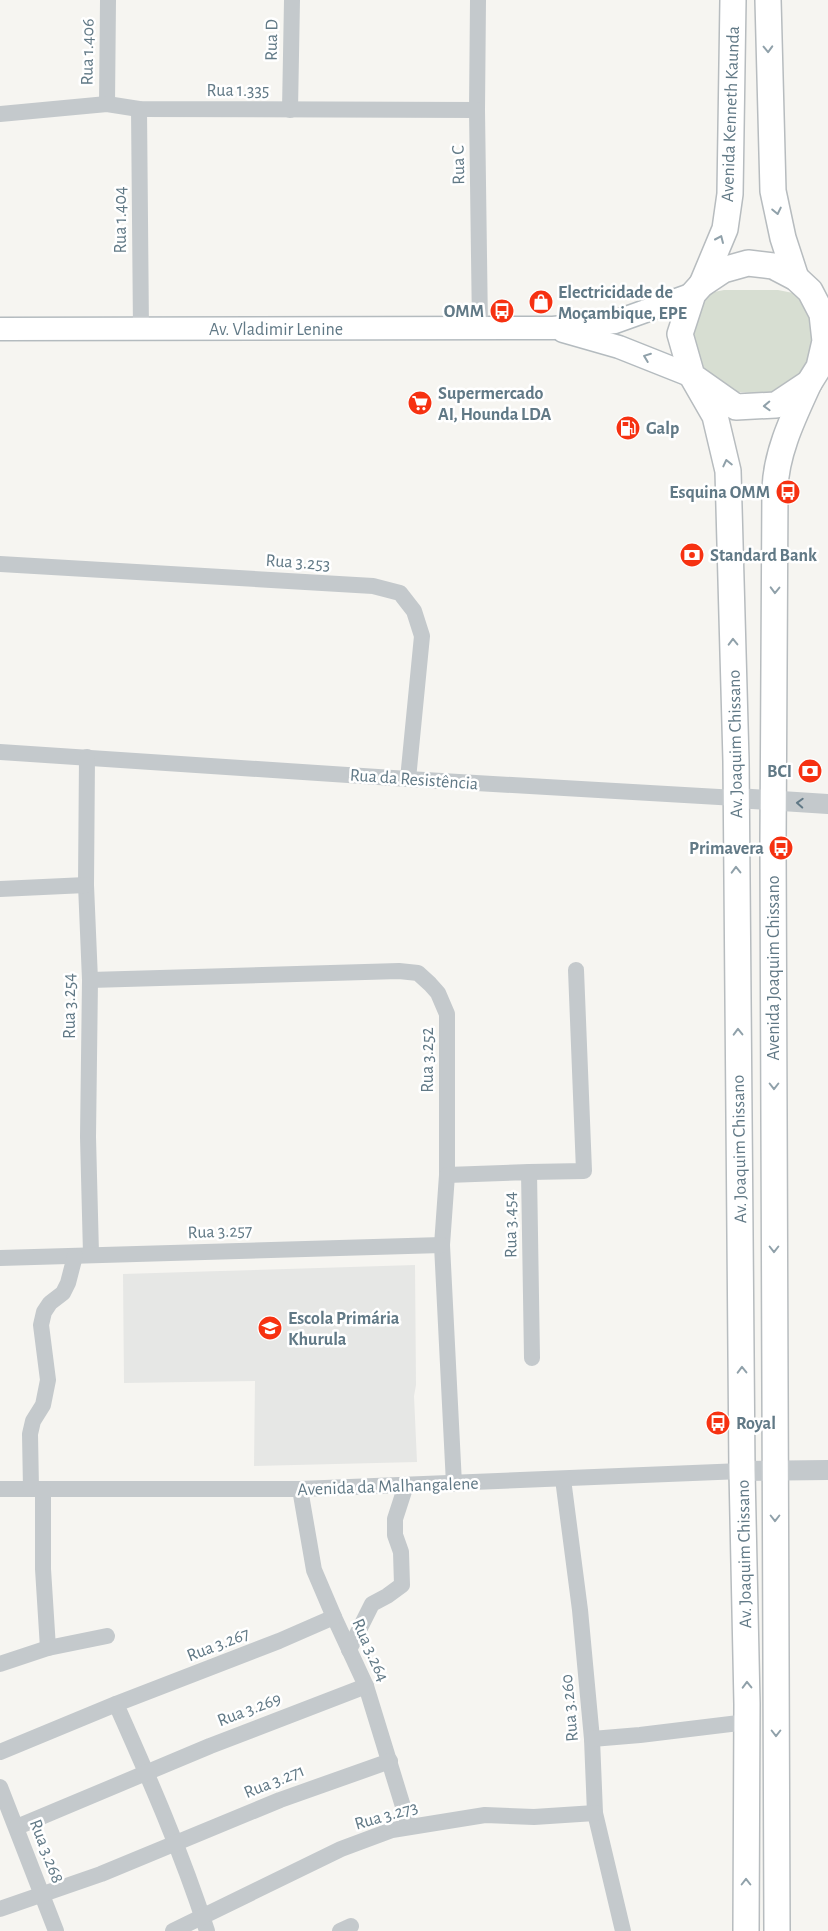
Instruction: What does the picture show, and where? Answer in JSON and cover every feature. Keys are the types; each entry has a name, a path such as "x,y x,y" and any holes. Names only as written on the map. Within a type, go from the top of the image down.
{"main road":[{"name":"Avenida Kenneth Kaunda","path":"698,289 725,228 730,194 733,0"},
{"name":"Avenida Kenneth Kaunda","path":"768,0 773,191 783,238 811,289"},
{"path":"748,263 773,266 811,289 822,314 825,341 819,371 776,405 736,407 692,376 680,334 698,289 723,270 748,263"},
{"name":"Av. Vladimir Lenine","path":"0,329 553,328 615,322 698,289"},
{"name":"Av. Vladimir Lenine","path":"553,328 627,350 692,376"},
{"name":"Avenida Joaquim Chissano","path":"775,1470 773,801 775,477 785,439 819,371"},
{"name":"Av. Joaquim Chissano","path":"692,376 715,416 728,471 736,798 742,1471 747,1722 746,1931"},
{"name":"Av. Joaquim Chissano","path":"775,1470 777,1931"}],"street":[{"name":"Rua 1.406","path":"106,104 108,0"},
{"name":"Rua D","path":"290,110 292,0"},
{"name":"Rua C","path":"478,0 477,110 480,328"},
{"name":"Rua 1.335","path":"0,114 106,104 139,109 477,110"},
{"name":"Rua 1.404","path":"139,109 141,330"},
{"name":"Rua 3.253","path":"0,564 373,586 400,593 414,611 422,636 408,780"},
{"name":"Rua da Resistência","path":"0,752 408,780 828,804"},
{"name":"Rua 3.254","path":"87,757 86,885 90,980 88,1137 91,1254"},
{"path":"0,889 86,885"},
{"path":"529,1172 584,1171 576,970"},
{"name":"Rua 3.252","path":"90,980 399,971 418,973 438,993 447,1014 447,1174 442,1245 454,1484"},
{"name":"Rua 3.454","path":"447,1174 529,1172 532,1358"},
{"name":"Rua 3.257","path":"0,1258 442,1245"},
{"path":"48,1648 37,1489 30,1434 34,1421 43,1405 48,1380 41,1325 44,1312 50,1303 63,1293 68,1283 74,1256"},
{"name":"Avenida da Malhangalene","path":"0,1489 300,1489 454,1484 652,1473 828,1470"},
{"name":"Rua 3.260","path":"563,1479 580,1610 592,1739 595,1813 623,1931"},
{"path":"349,1650 372,1604 402,1585 401,1552 395,1535 395,1519 406,1486"},
{"name":"Rua 3.264","path":"300,1489 314,1570 366,1686 409,1826"},
{"name":"Rua 3.267","path":"0,1752 116,1704 250,1654 334,1617"},
{"path":"0,1664 48,1648 107,1636"},
{"name":"Rua 3.269","path":"16,1827 146,1772 366,1686"},
{"path":"116,1704 175,1843 205,1924"},
{"path":"592,1739 747,1722"},
{"name":"Rua 3.271","path":"0,1909 101,1874 280,1800 390,1761"},
{"name":"Rua 3.268","path":"0,1787 3,1804 16,1827 56,1931"},
{"name":"Rua 3.273","path":"173,1931 205,1924 341,1849 392,1830 486,1815 534,1817 595,1813"}],"shaded area":[{"path":"724,290 778,290 798,294 812,302 828,359 781,395 722,391 706,385 679,336 709,293"},
{"name":"Escola Primária Khurula","path":"415,1265 416,1385 414,1396 417,1462 254,1466 255,1381 124,1383 123,1274"}],"place":[{"name":"Electricidade de Moçambique, EPE","path":"541,302"},
{"name":"OMM","path":"502,311"},
{"name":"Supermercado AI, Hounda LDA","path":"420,403"},
{"name":"Galp","path":"628,428"},
{"name":"Esquina OMM","path":"788,492"},
{"name":"Standard Bank","path":"692,555"},
{"name":"BCI","path":"810,771"},
{"name":"Primavera","path":"781,848"},
{"name":"Escola Primária Khurula","path":"270,1328"},
{"name":"Royal","path":"718,1423"}]}
